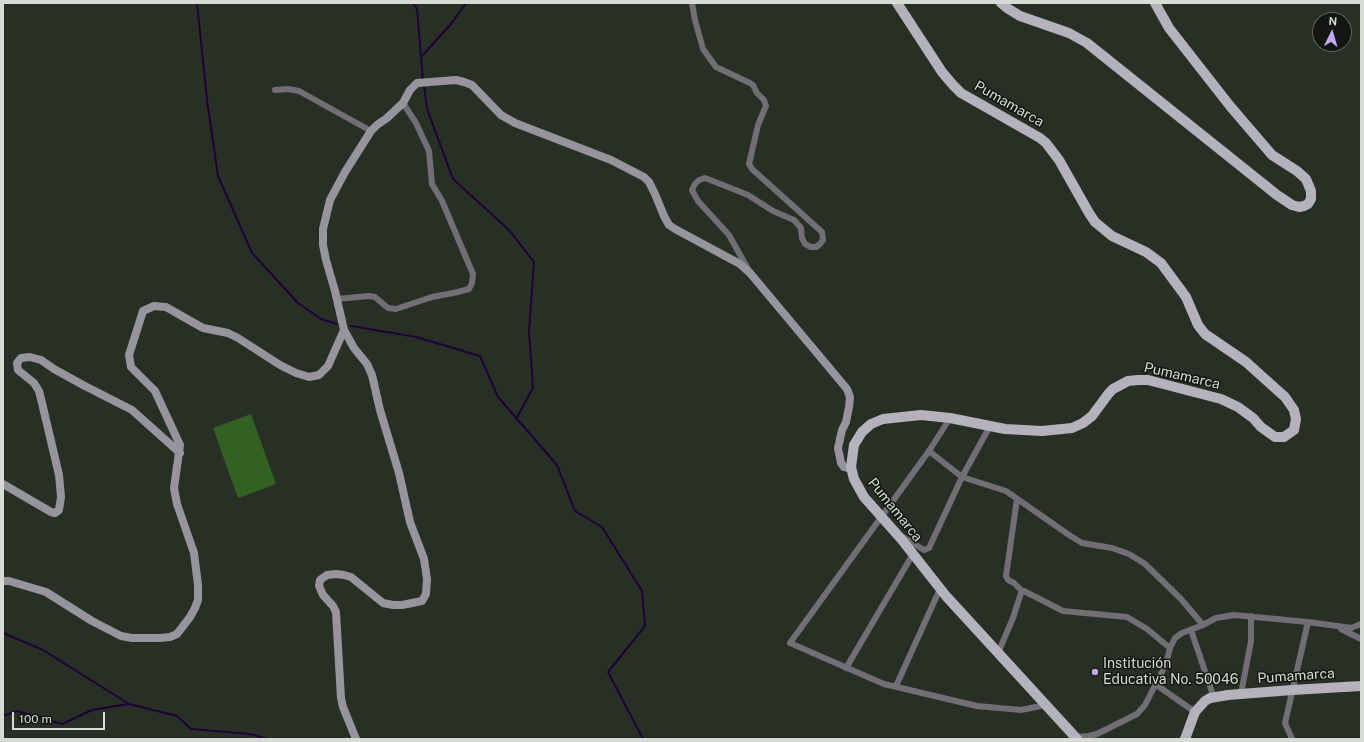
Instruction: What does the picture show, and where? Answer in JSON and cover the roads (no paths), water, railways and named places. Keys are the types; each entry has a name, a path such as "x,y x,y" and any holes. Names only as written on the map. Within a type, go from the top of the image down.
{"main road":[{"name":"Pumamarca","path":"897,3 946,77 961,93 1040,138 1059,160 1095,222 1112,236 1146,252 1161,263 1186,296 1198,325 1205,334 1246,362 1272,385 1291,404 1294,410 1296,419 1294,430 1284,437 1275,437 1238,407 1221,399 1148,380 1138,380 1128,381 1113,389 1092,416 1083,424 1072,428 1042,431 1005,429 950,418 921,415 876,421 862,432 854,445 851,469 854,479 864,497 882,514 940,589 1076,738"},
{"path":"1001,3 1020,16 1070,33 1087,43 1277,195 1292,205 1299,207 1308,204 1311,199 1311,191 1306,179 1272,154 1230,106 1169,28 1155,3"},
{"path":"356,739 343,707 341,698 336,612 333,606 323,595 319,586 320,580 327,575 336,574 351,577 383,603 402,605 422,601 426,594 427,579 424,559 410,522 400,473 380,410 372,375 367,364 354,348 344,330 339,313 337,299 322,245 324,223 330,200 345,172 371,131 403,104 410,90 417,83 456,80 472,85 501,115 515,123 611,160 644,177 649,182 669,225 740,264 750,273 847,389 850,396 849,407 838,448 841,463 844,468 851,469"},
{"path":"3,581 9,581 46,592 92,621 122,636 132,638 160,638 170,637 177,634 195,608 198,600 198,585 194,553 177,504 174,488 180,453 180,444 155,391 131,366 130,355 143,311 154,306 166,307 203,328 228,333 280,365 296,373 309,377 319,375 328,366 344,330"},
{"path":"3,484 51,512 56,513 59,510 61,497 59,475 42,402 34,384 18,370 17,363 20,358 30,357 41,360 83,385 132,410 180,453"},
{"name":"Pumamarca","path":"1185,739 1195,712 1205,701 1214,698 1241,694 1361,686"}],"street":[{"path":"692,3 703,49 716,66 753,85 757,93 764,100 766,106 758,125 749,164 752,169 822,232 823,240 820,244 816,247 810,247 805,244 802,238 801,228 794,220 773,211 748,195 705,178 699,180 692,190 698,201 729,235 750,273"},
{"path":"275,90 288,89 299,91 371,131"},
{"path":"337,299 369,296 375,297 388,308 396,309 432,297 470,289 473,274 442,201 432,184 429,151 416,123 403,104"},
{"path":"950,418 929,451 790,643 884,684 977,706 1021,710 1046,705"},
{"path":"882,514 902,536 924,550 927,550 962,478 990,426"},
{"path":"929,451 962,478 1006,491 1017,500 1082,543 1112,548 1129,554 1145,564 1181,600 1203,625"},
{"path":"1017,500 1006,576 1008,580 1014,583 1022,591 1037,596 1063,611 1127,617 1147,629 1170,648"},
{"path":"846,668 913,554"},
{"path":"896,686 940,589"},
{"path":"998,653 1013,618 1020,593 1022,591"},
{"name":"Pumamarca","path":"1076,738 1097,734 1137,714 1145,705 1166,664 1170,648 1175,638 1182,633 1216,618 1234,615 1251,616 1351,628 1361,624"},
{"path":"1241,694 1251,641 1251,616"},
{"path":"1292,739 1285,723 1308,622"},
{"path":"1337,627 1361,638"},
{"path":"1191,630 1214,698"},
{"path":"1155,684 1195,712"}],"waterway":[{"path":"197,3 207,100 218,176 252,253 298,303 321,319 337,324"},
{"path":"413,3 417,9 423,81"},
{"path":"421,57 451,24 466,3"},
{"path":"424,85 427,109 453,179 509,230 534,262 529,331 533,388 516,419"},
{"path":"351,326 416,337 480,356 498,397 557,465 575,511 602,527 642,591 645,626 608,672 643,739"},
{"path":"3,633 43,650 129,704 177,716 191,729 250,734 268,739"},
{"path":"3,716 17,711 62,724 92,710 128,704"}],"place":[{"name":"Institución Educativa No. 50046","path":"1095,672"}]}
